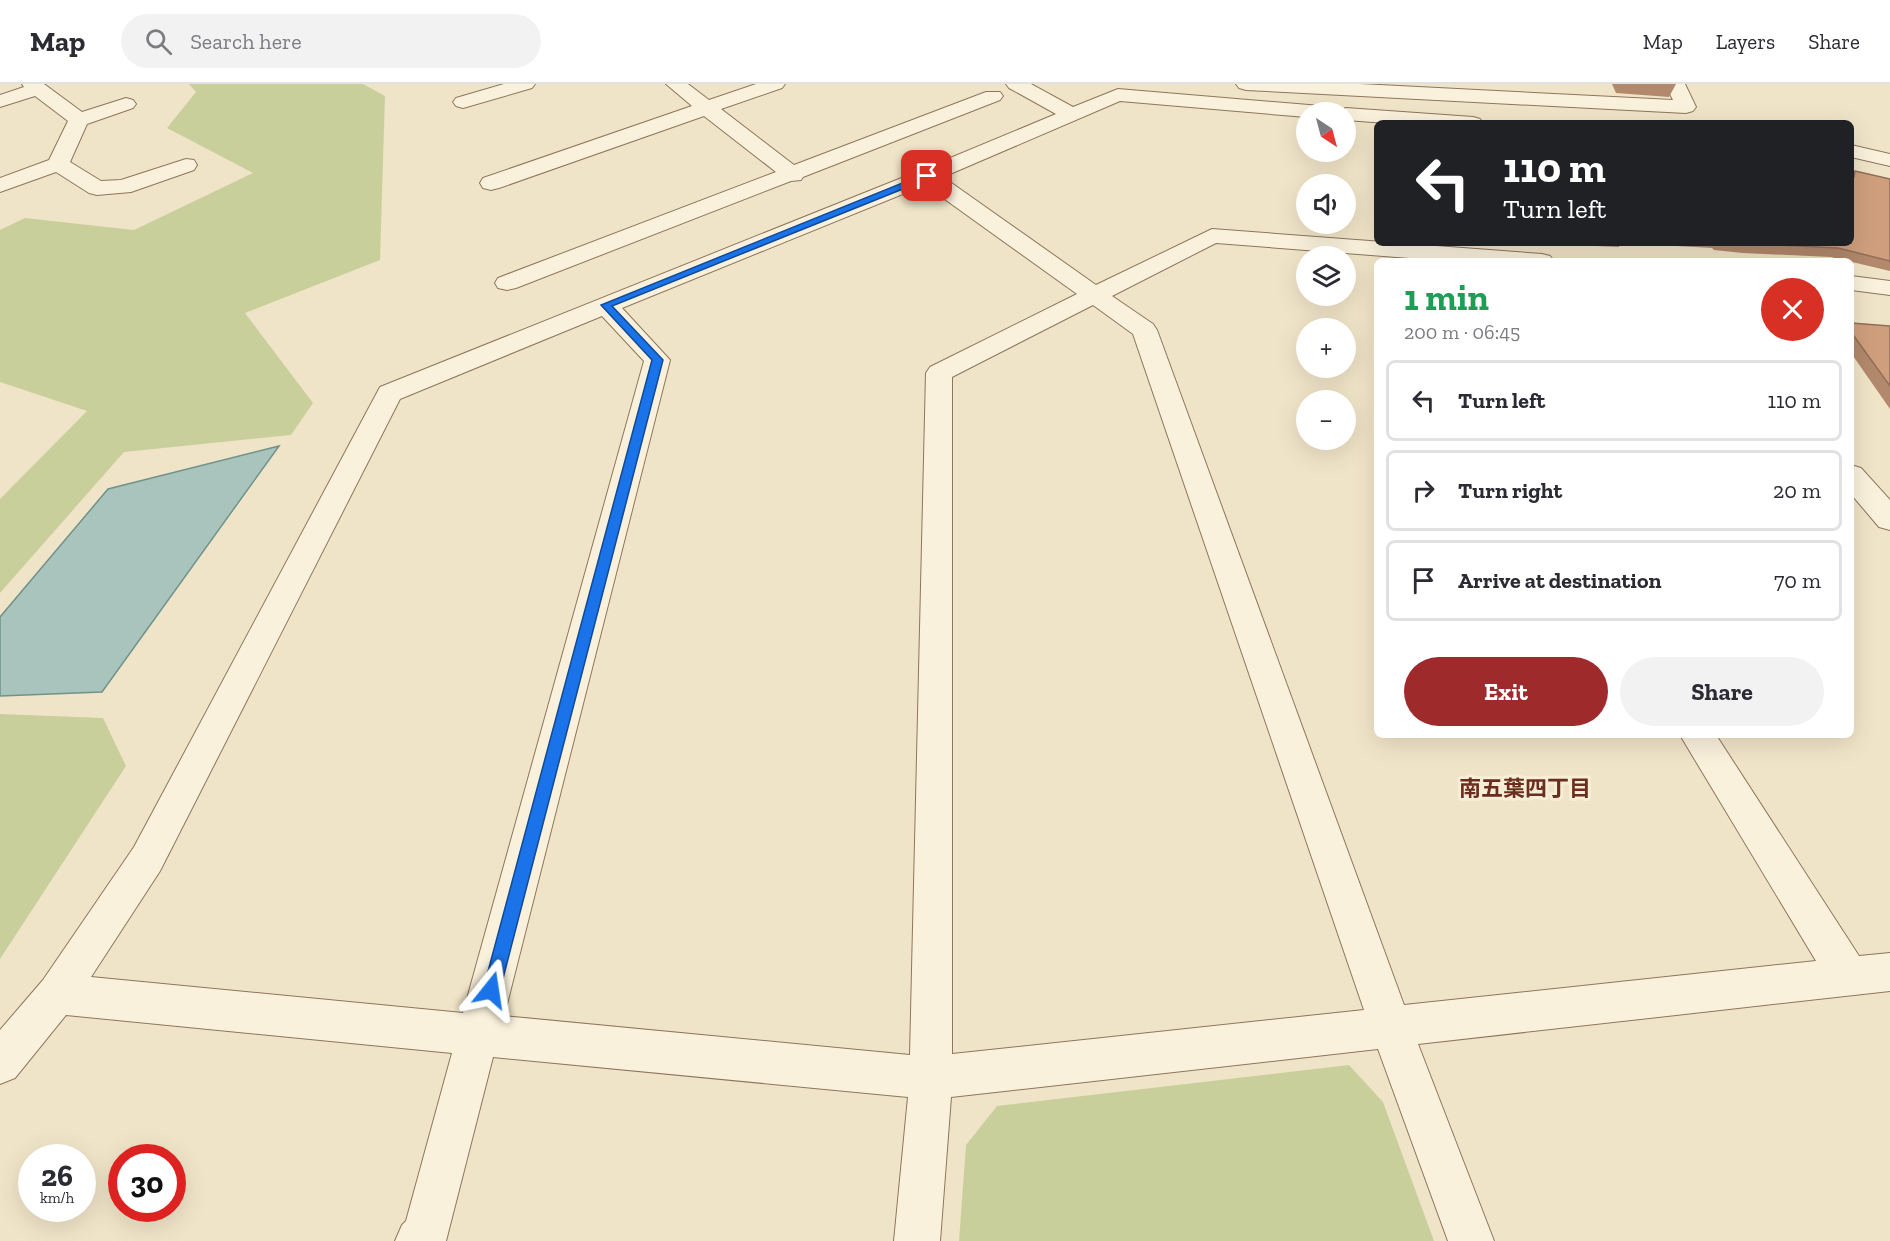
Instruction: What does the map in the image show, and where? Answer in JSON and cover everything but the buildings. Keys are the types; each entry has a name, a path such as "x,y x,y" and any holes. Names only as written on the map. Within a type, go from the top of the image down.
{"street":[{"path":"463,102 525,84"},
{"path":"676,84 793,174"},
{"path":"491,183 775,84"},
{"path":"1016,84 1071,114"},
{"path":"0,1063 57,994 147,859 389,393 927,176 995,130 1071,114 1118,89 1247,92 1392,87 1536,91 1686,107 1675,84"},
{"path":"0,101 35,86 79,120"},
{"path":"1247,92 1296,105"},
{"path":"507,283 963,110 993,96"},
{"path":"0,185 58,164 79,120 126,104"},
{"path":"963,110 995,130"},
{"path":"1356,115 1431,120"},
{"path":"1854,152 1890,160"},
{"path":"58,164 97,188 123,187 186,165"},
{"path":"927,176 1144,330 1391,1027 1471,1241"},
{"path":"917,1241 931,1078 939,373 1212,236 1454,258"},
{"path":"1854,283 1890,288"},
{"path":"424,1239 657,360 606,305"},
{"path":"1854,478 1890,519"},
{"path":"1699,738 1849,977"},
{"path":"57,994 931,1078 1890,972"}],"green space":[{"path":"189,84 363,84 385,96 380,260 245,313 313,403 291,435 124,452 0,593 0,499 87,411 0,382 0,230 25,218 134,230 253,173 167,128 196,92"},
{"path":"0,714 103,718 126,766 0,959"},
{"path":"1349,1065 1383,1102 1434,1241 959,1241 966,1145 997,1106"}],"water":[{"path":"279,446 102,692 0,696 0,617 108,489"}],"district":[{"name":"南五葉四丁目","path":"1525,788"}],"route":[{"path":"491,990 657,360 606,305 927,176"}]}
